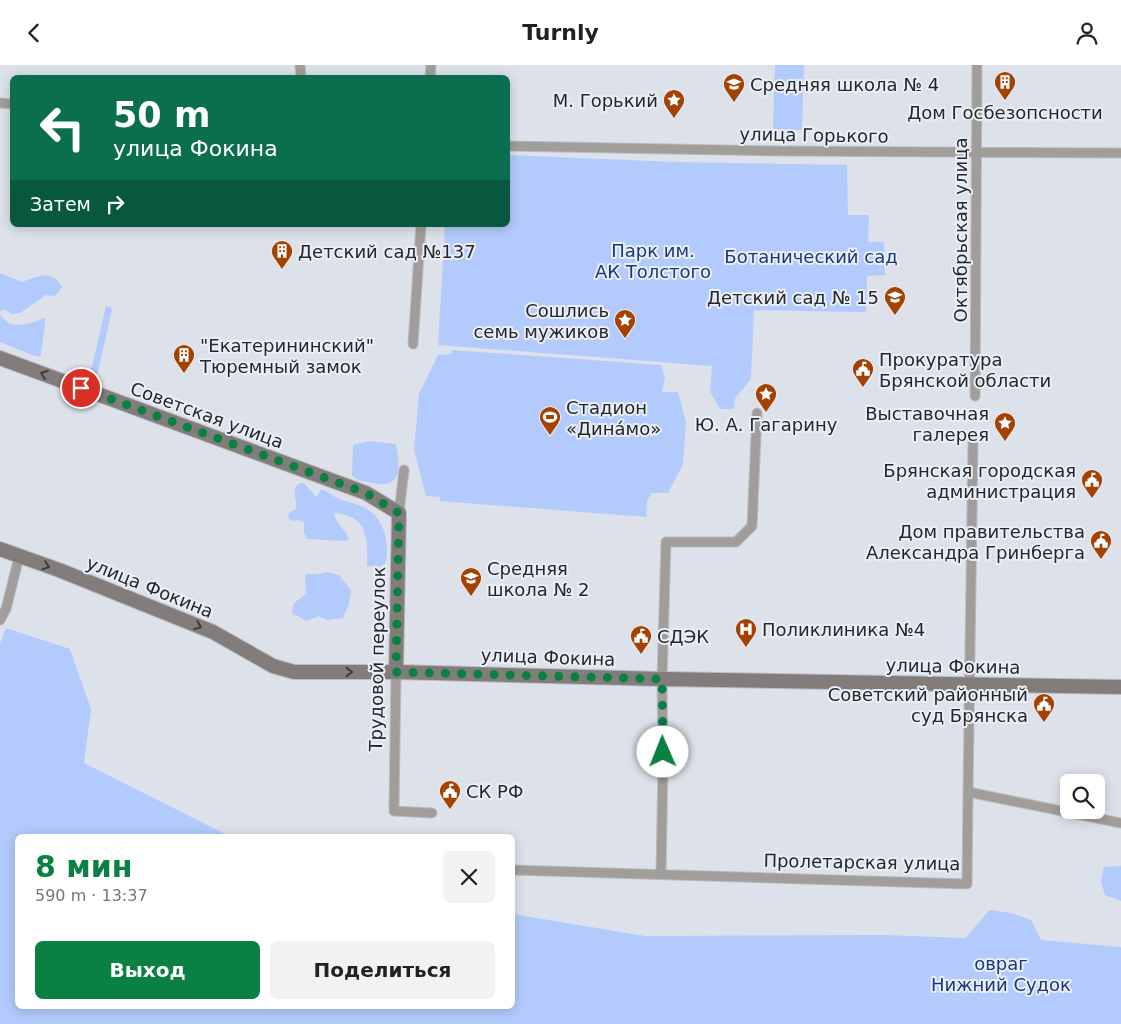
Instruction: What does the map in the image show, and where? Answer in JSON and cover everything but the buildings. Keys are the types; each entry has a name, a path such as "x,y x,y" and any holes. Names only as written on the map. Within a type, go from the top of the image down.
{"main road":[{"name":"Советская улица","path":"0,358 366,493 399,513"},
{"name":"Трудовой переулок","path":"396,672 399,513"},
{"name":"улица Фокина","path":"0,549 67,573 213,632 272,667 294,672 396,672 1121,687"}],"street":[{"name":"Октябрьская улица","path":"975,396 977,65"},
{"name":"улица Горького","path":"510,146 977,153 1121,153"},
{"path":"413,344 421,227"},
{"path":"661,873 662,679 666,542 736,542 752,526 757,413"},
{"path":"973,441 968,792 1121,823"},
{"name":"Трудовой переулок","path":"399,513 404,470"},
{"path":"0,620 6,609 19,557"},
{"name":"Трудовой переулок","path":"396,672 394,811 432,813"},
{"name":"Пролетарская улица","path":"515,870 661,873 967,884 968,792"}],"green space":[{"path":"775,65 804,65 802,130 773,129"},
{"name":"Парк им. АК Толстого","path":"510,155 675,162 847,165 848,215 869,215 868,242 884,242 885,275 867,276 866,312 754,310 751,379 735,398 734,409 720,409 710,392 712,366 438,345 445,227 510,227"},
{"path":"0,273 22,282 39,276 49,276 58,281 62,287 55,296 46,295 20,313 13,314 3,309 0,312"},
{"path":"106,306 111,307 112,310 97,376 93,379 90,375"},
{"path":"0,315 15,325 26,324 45,318 41,356 35,356 0,342"},
{"name":"Стадион «Дина́мо»","path":"452,350 661,365 665,378 662,392 678,392 686,422 683,464 668,493 652,493 647,501 646,517 440,501 440,497 426,496 414,450 419,394 438,355 452,354"},
{"path":"369,441 396,444 397,474 390,483 383,484 365,481 352,476 353,445"},
{"path":"300,483 304,483 316,497 322,489 335,497 362,506 372,512 381,525 386,540 387,557 385,564 379,567 367,566 367,547 364,530 354,518 345,515 334,513 336,520 349,539 345,541 307,539 304,532 304,522 292,521 288,518 289,512 295,510 294,493"},
{"path":"327,572 339,575 351,590 349,604 343,618 327,620 319,616 306,621 292,613 294,603 306,594 305,574"},
{"name":"овраг Нижний Судок","path":"6,628 70,649 91,709 84,763 225,834 15,834 15,1009 515,1009 515,914 645,936 884,935 965,938 990,910 1011,913 1031,920 1041,940 1121,947 1121,1024 0,1024 0,644"},
{"path":"1121,866 1121,901 1105,895 1101,881 1104,867"}],"place":[{"name":"Дом Госбезопсности","path":"1005,101"},
{"name":"Средняя школа № 4","path":"734,103"},
{"name":"М. Горький","path":"674,119"},
{"name":"Детский сад №137","path":"282,270"},
{"name":"Детский сад № 15","path":"895,316"},
{"name":"Сошлись семь мужиков","path":"625,339"},
{"name":"\"Екатерининский\" Тюремный замок","path":"184,374"},
{"name":"Прокуратура Брянской области","path":"863,388"},
{"name":"Ю. А. Гагарину","path":"766,413"},
{"name":"Стадион «Дина́мо»","path":"550,436"},
{"name":"Выставочная галерея","path":"1005,442"},
{"name":"Брянская городская администрация","path":"1092,499"},
{"name":"Дом правительства Александра Гринберга","path":"1101,560"},
{"name":"Средняя школа № 2","path":"471,597"},
{"name":"Поликлиника №4","path":"746,648"},
{"name":"СДЭК","path":"641,655"},
{"name":"Советский районный суд Брянска","path":"1044,723"},
{"name":"СК РФ","path":"450,810"}],"route":[{"path":"81,388 366,493 399,513 396,672 662,679 663,752"}],"park label":[{"name":"Ботанический сад","path":"811,256"}]}
